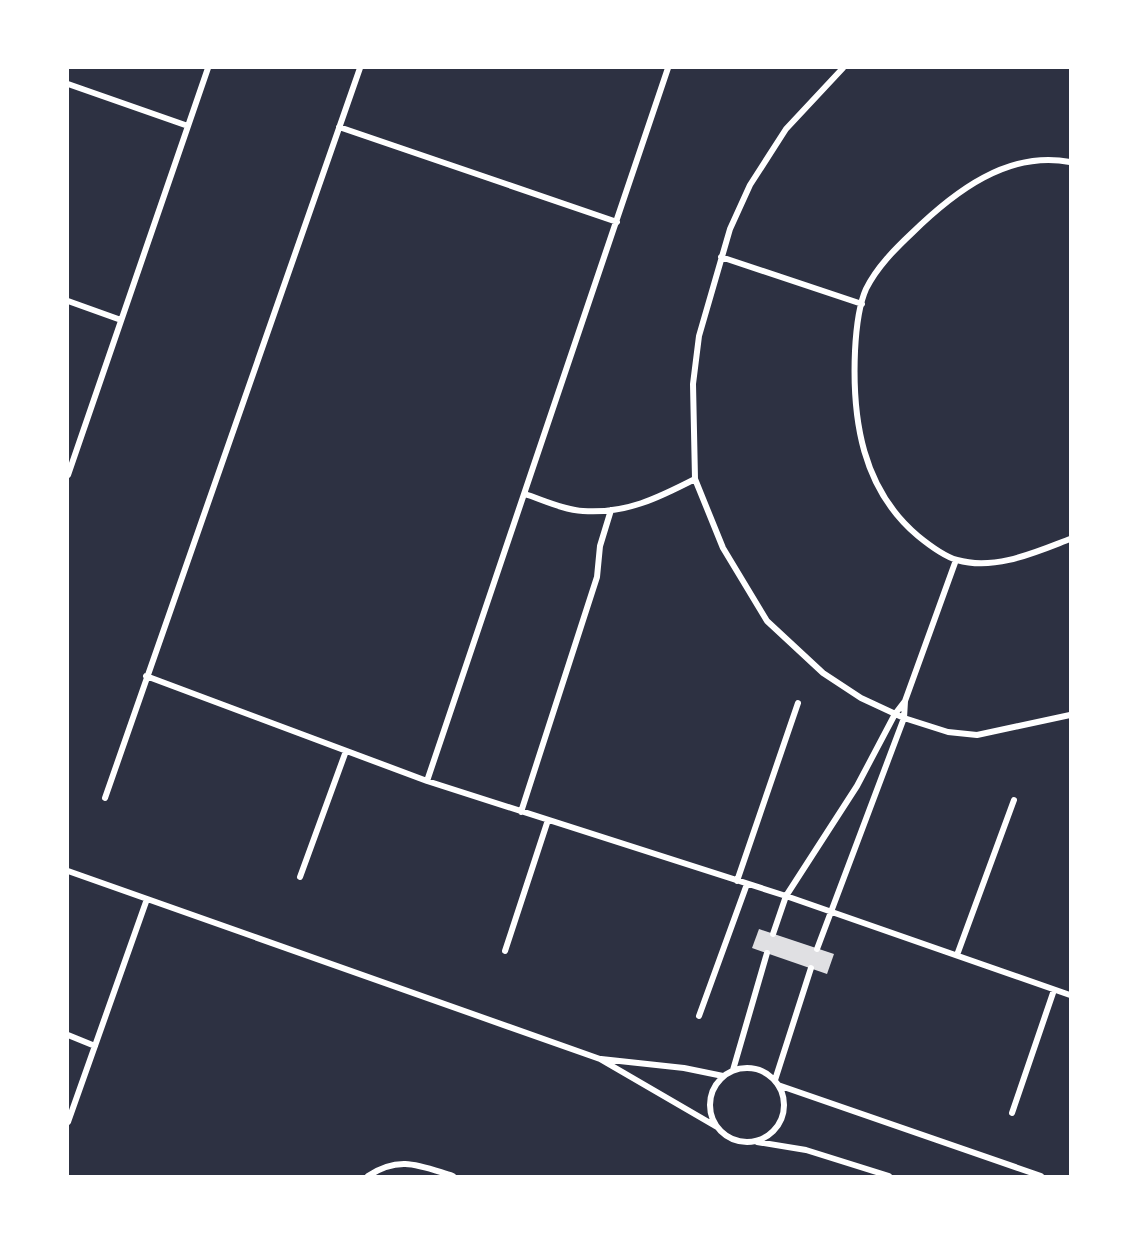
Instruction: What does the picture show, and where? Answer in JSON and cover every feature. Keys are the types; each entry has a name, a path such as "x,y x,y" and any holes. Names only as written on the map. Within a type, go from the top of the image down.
{"street":[{"path":"68,475 208,68"},
{"path":"105,798 360,68"},
{"path":"427,781 668,68"},
{"path":"843,68 786,129 750,185 721,257 699,336 694,375 695,479 723,548 767,621 824,673 861,698 904,718 948,732 977,735 1071,715"},
{"path":"68,84 188,126"},
{"path":"339,127 617,222"},
{"path":"1071,162 1045,159 1016,165 979,178 945,200 888,256 866,289 856,327 853,387 862,450 873,477 891,507 928,544 956,560 1006,561 1071,538"},
{"path":"721,257 862,304"},
{"path":"68,301 121,320"},
{"path":"525,494 582,512 611,510 645,504 695,479"},
{"path":"521,812 597,577 600,546 611,510"},
{"path":"817,949 904,718 905,701 956,560"},
{"path":"147,676 427,781 786,896 1071,995"},
{"path":"773,934 786,896 857,786 895,714 905,701"},
{"path":"737,881 798,703"},
{"path":"300,877 346,750"},
{"path":"957,955 1014,800"},
{"path":"505,951 548,820"},
{"path":"68,871 600,1059 717,1127 734,1140 755,1141 806,1150 889,1176"},
{"path":"699,1016 747,884"},
{"path":"68,1122 147,898"},
{"path":"733,1070 767,953"},
{"path":"755,1141 766,1137 781,1119 783,1096 776,1082 811,968"},
{"path":"1012,1113 1054,990"},
{"path":"68,1035 95,1046"},
{"path":"600,1059 684,1068 723,1076"},
{"path":"717,1127 710,1106 715,1085 733,1070 756,1068 776,1082 1041,1176"},
{"path":"368,1176 393,1163 410,1164 453,1176"}],"building":[{"path":"759,929 834,954 827,974 752,948"}]}
